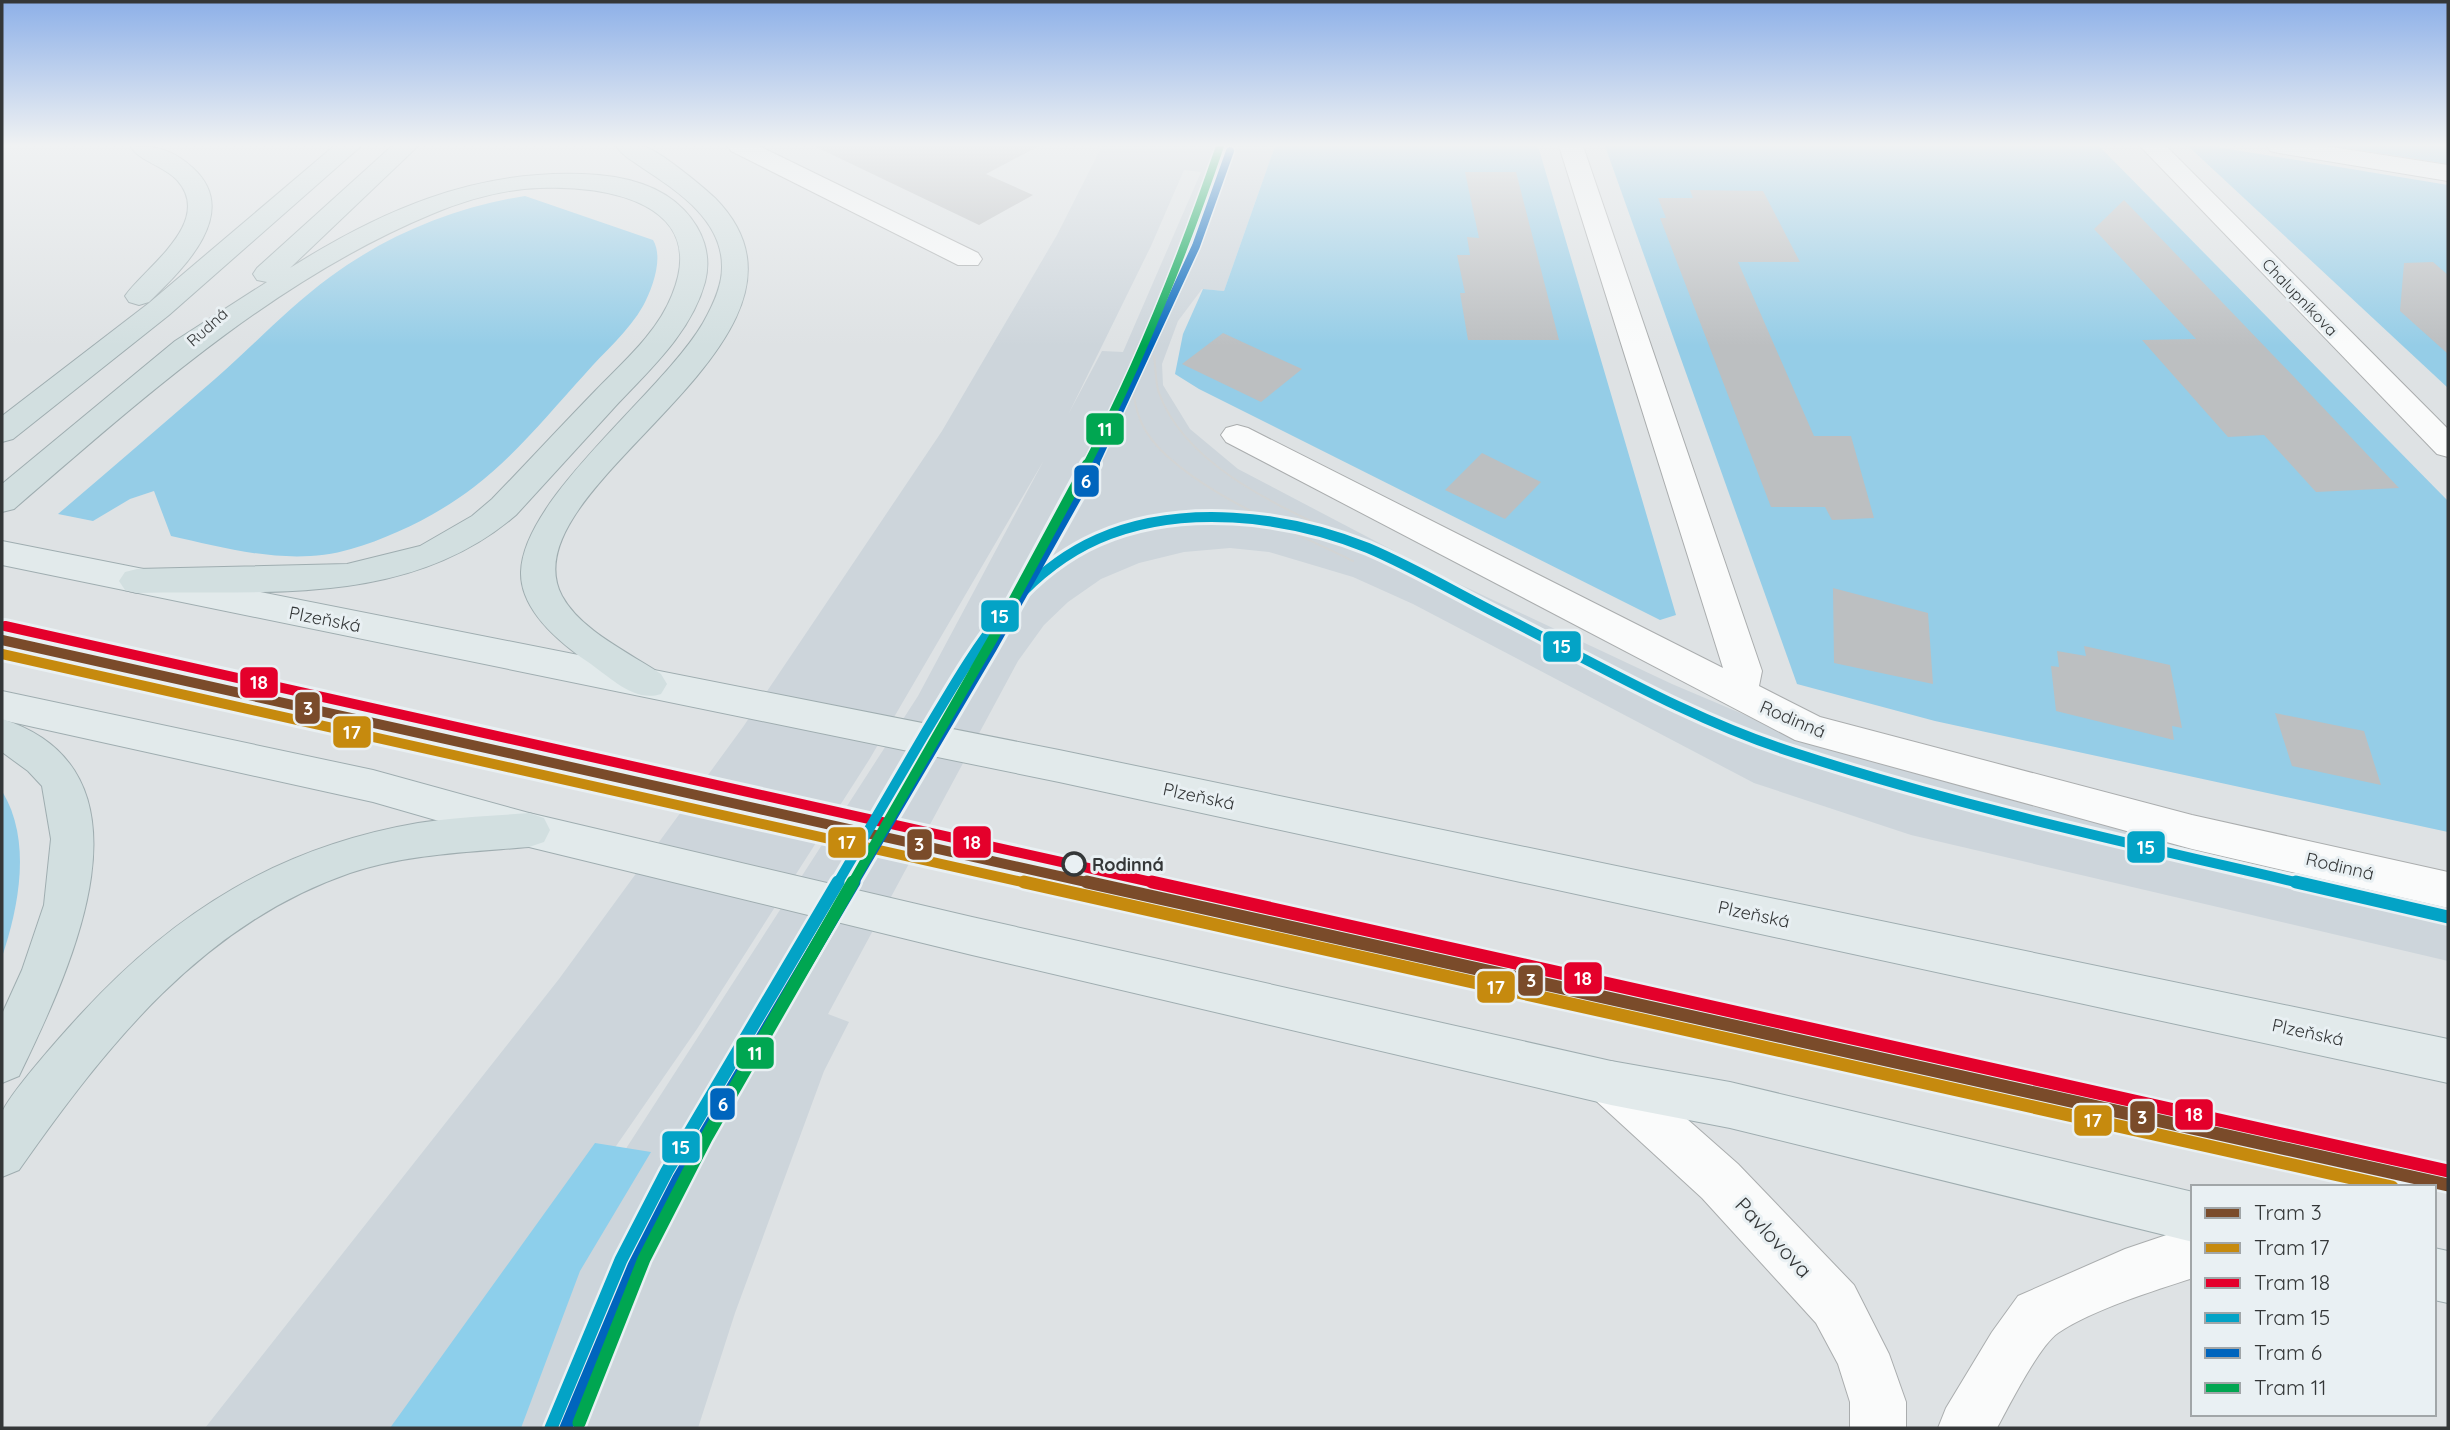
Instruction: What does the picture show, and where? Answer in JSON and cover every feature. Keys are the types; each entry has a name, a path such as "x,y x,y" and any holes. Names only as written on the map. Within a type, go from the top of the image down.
{"highway":[{"path":"2,421 152,285 181,253 194,232 199,213"},
{"path":"2,432 159,309 271,213"},
{"name":"Rudná","path":"2,501 166,363 336,213"},
{"path":"166,363 360,236 415,213"},
{"path":"137,582 356,575 405,565 458,540 504,507 660,339 676,317 692,282 694,250 687,231 672,213"},
{"path":"648,684 556,617 541,595 537,575 543,545 557,516 705,344 726,307 735,279 735,254 713,213"},
{"path":"2,734 25,746 60,779 73,832 68,899 40,985 2,1061"},
{"path":"2,1153 53,1080 106,1015 157,964 247,900 305,871 416,840 529,830"}],"main road":[{"name":"Plzeňská","path":"2,553 1059,766 2448,1061"},
{"path":"2,705 373,786 529,830 972,936 1611,1083 1730,1105 2191,1217"}],"street":[{"path":"875,213 968,259"},
{"name":"Rodinná","path":"1593,213 1743,671 1739,695 1809,729 2192,832 2448,890"},
{"name":"Chalupníkova","path":"2217,213 2448,447"},
{"path":"2401,400 2448,410"},
{"path":"1237,435 1739,695"},
{"name":"Pavlovova","path":"1611,1083 1720,1181 1835,1304 1863,1353 1878,1402 1878,1428"},
{"path":"1966,1428 2011,1350 2037,1315 2125,1275 2191,1253"}],"shaded area":[{"path":"455,213 574,213 653,240 656,247 656,273 650,291 624,333 489,475 460,497 415,524 383,538 328,554 259,554 171,536 154,491 130,499 93,521 58,514 330,277 375,248"},
{"path":"1068,213 1165,213 1069,413 1102,351 1123,352 1183,213 1252,213 1224,291 1202,289 1178,321 1162,364 1163,385 1190,429 1238,469 1440,575 1672,684 1809,742 2027,805 2448,904 2448,961 1911,835 1754,783 1413,604 1353,577 1269,552 1230,548 1184,552 1139,563 1101,579 1068,602 1044,625 1018,661 828,1014 849,1022 824,1071 735,1313 698,1428 456,1428 627,1147 918,696 1044,460 869,760 697,1029 421,1428 205,1428 559,979 743,727 942,431"},
{"path":"1252,213 1558,213 1676,615 1660,620 1199,389 1175,374 1183,334 1203,289 1224,291"},
{"path":"1629,213 2165,213 2448,501 2448,832 1935,721 1797,684"},
{"path":"2260,213 2448,213 2448,388"},
{"path":"2,791 17,830 20,873 13,916 2,957"},
{"path":"595,1143 651,1152 580,1271 521,1428 390,1428"}],"building":[{"path":"953,213 1001,213 979,225"},
{"path":"1474,213 1526,213 1559,340 1468,340 1460,293 1465,293 1457,255 1470,255 1467,237 1479,238"},
{"path":"1664,213 1774,213 1800,262 1738,262 1814,436 1851,436 1874,518 1832,520 1825,507 1771,507 1660,218 1666,218"},
{"path":"2111,213 2136,213 2399,488 2316,492 2264,435 2228,437 2142,340 2196,339 2094,229"},
{"path":"2433,262 2448,275 2448,354 2400,311 2404,263"},
{"path":"1223,333 1302,369 1261,402 1182,364"},
{"path":"1482,453 1541,482 1505,519 1445,490"},
{"path":"1833,588 1928,613 1933,684 1834,663"},
{"path":"2084,646 2170,665 2182,728 2172,726 2174,740 2056,711 2051,666 2059,667 2057,651 2086,656"},
{"path":"2275,713 2364,731 2381,785 2292,766"}],"tram line":[{"name":"11","path":"579,1423 644,1259 706,1138 992,640 1108,424 1197,213"},
{"name":"6","path":"566,1428 634,1266 679,1178 992,648 1092,471 1196,246 1208,213"},
{"path":"1134,350 1136,406 1142,424 1156,445 1178,466 1205,485 1268,520 1353,561"},
{"path":"1154,356 1159,393 1173,421 1194,446 1219,468 1278,505 1367,548"},
{"name":"15","path":"551,1428 621,1260 667,1171 980,641 1013,601 1057,563 1097,540 1140,525 1184,518 1228,518 1274,523 1321,534 1367,548 1676,704 1791,752 2012,816 2448,917"},
{"name":"18","path":"5,626 2448,1171"},
{"name":"3","path":"2,640 2448,1185"},
{"name":"17","path":"2,654 2383,1185"}],"place":[{"name":"Rodinná","path":"1074,864"}]}
